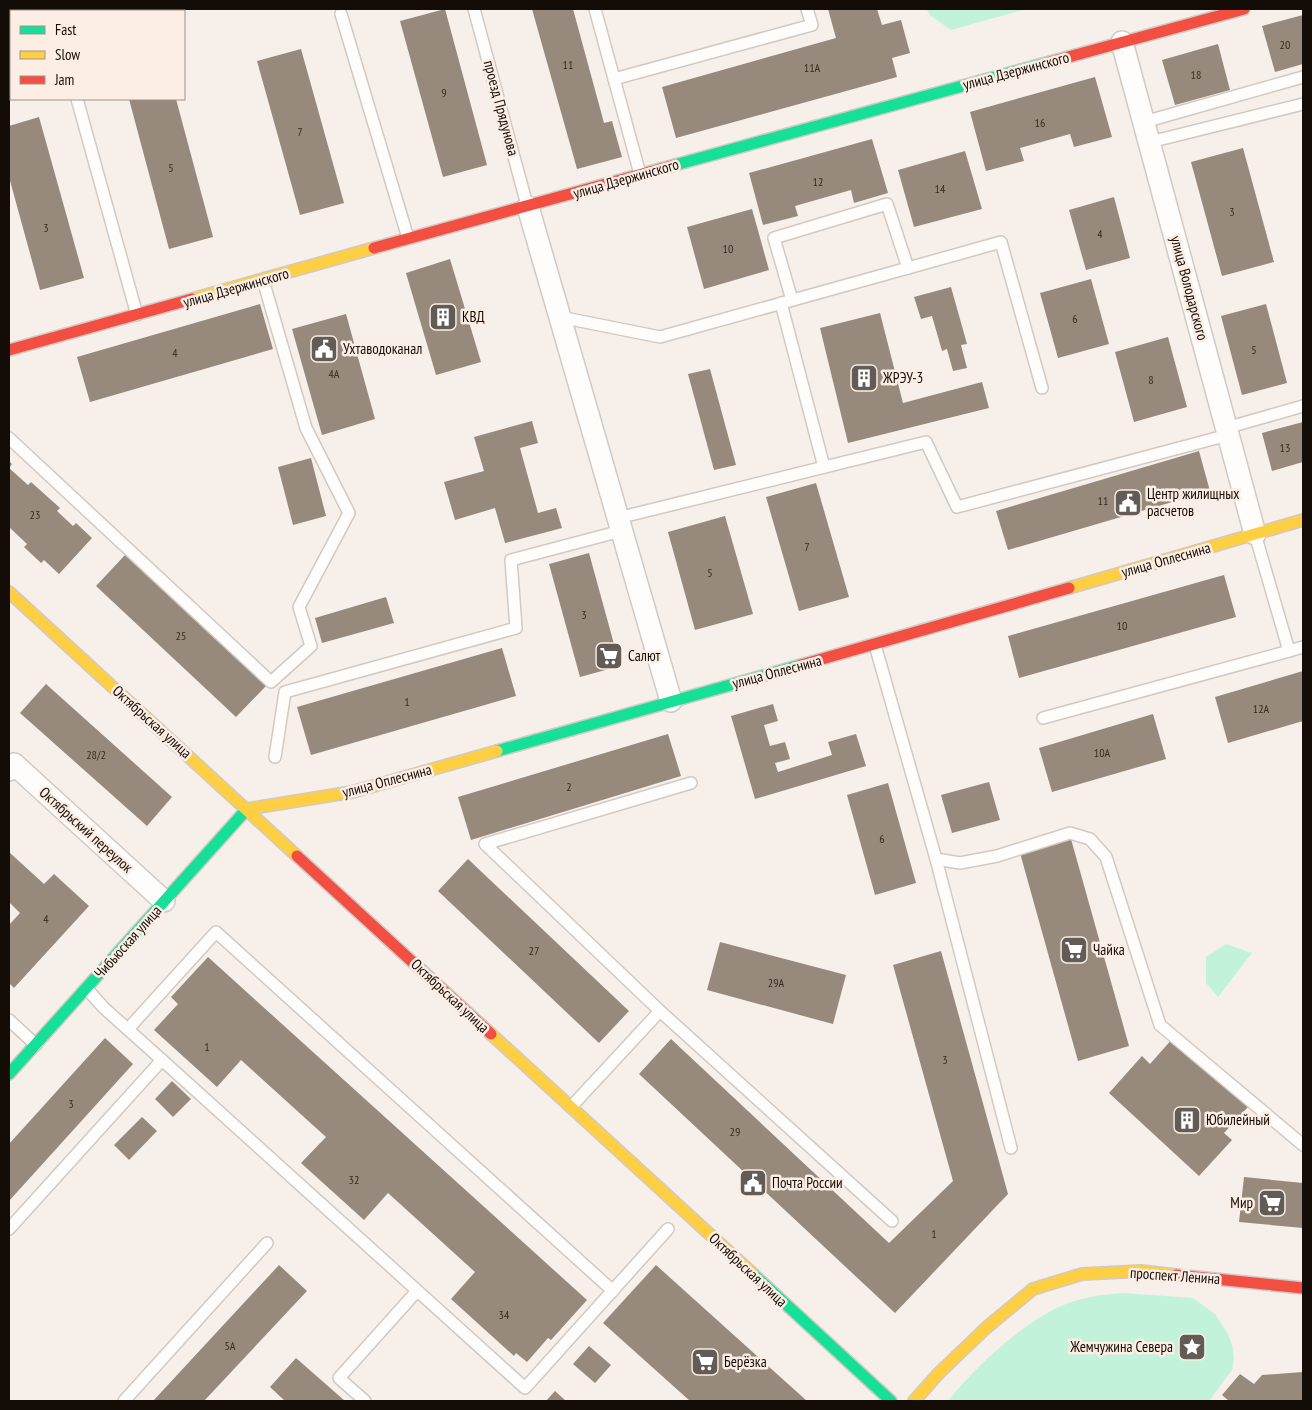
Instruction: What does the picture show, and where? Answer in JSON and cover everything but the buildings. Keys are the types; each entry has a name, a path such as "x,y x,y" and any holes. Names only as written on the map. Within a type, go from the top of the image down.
{"street":[{"name":"улица Дзержинского","path":"9,350 528,207 640,174 1244,9"},
{"name":"улица Володарского","path":"1122,42 1255,534"},
{"path":"528,207 670,701"},
{"name":"улица Оплеснина","path":"247,809 352,792 670,701 875,645 1303,520"},
{"name":"Октябрьская улица","path":"9,592 890,1401"},
{"name":"Октябрьский переулок","path":"9,770 14,764 164,901"},
{"name":"Чибьюская улица","path":"9,1074 247,809"},
{"name":"проспект Ленина","path":"914,1401 939,1373 986,1328 1033,1289 1082,1274 1141,1271 1303,1288"}],"lane":[{"name":"проезд Прядунова","path":"474,9 528,207"},
{"path":"595,9 640,174"},
{"path":"614,78 812,25 807,9"},
{"path":"341,14 408,240"},
{"path":"1144,122 1303,77"},
{"path":"77,100 137,315"},
{"path":"1150,142 1303,104"},
{"path":"824,467 774,238 887,204 908,268"},
{"path":"560,317 660,337 1001,242 1042,388"},
{"path":"9,438 271,682 311,646 299,607 349,513 306,428 262,280"},
{"path":"275,757 285,692 516,628 511,560 619,524 824,467 926,442 957,508 1227,431 1303,406"},
{"path":"1255,534 1289,651"},
{"path":"875,645 936,859 1011,1148"},
{"path":"1043,718 1303,647"},
{"path":"691,784 485,844 660,1011 892,1221"},
{"path":"936,859 960,863 988,858 1070,832 1090,839 1106,857 1160,1025 1303,1144"},
{"path":"128,1030 216,932 613,1291"},
{"path":"86,988 128,1030 525,1388 668,1229"},
{"path":"571,1107 660,1011"},
{"path":"9,1020 36,1044"},
{"path":"9,1229 162,1060"},
{"path":"124,1401 267,1243"},
{"path":"365,1401 339,1378 418,1291"}],"green space":[{"path":"926,9 1026,9 951,30 931,16"},
{"path":"1226,944 1252,953 1218,997 1206,983 1206,957"},
{"path":"1123,1293 1193,1298 1215,1314 1228,1334 1233,1348 1234,1360 1232,1370 1209,1401 948,1401 986,1360 1018,1333 1050,1311 1094,1296"}],"waterway":[{"path":"100,10 104,9"}],"traffic: fast":[{"path":"675,165 1050,62"},
{"path":"497,751 801,665"},
{"path":"9,1074 247,809"},
{"path":"753,1274 891,1401"}],"traffic: slow":[{"path":"192,299 374,248"},
{"path":"1069,588 1303,520"},
{"path":"9,592 297,856"},
{"path":"247,809 352,792 497,751"},
{"path":"491,1034 753,1274"},
{"path":"914,1401 939,1373 986,1328 1033,1289 1082,1274 1141,1271 1176,1275"}],"traffic: jam":[{"path":"1050,62 1244,9"},
{"path":"374,248 675,165"},
{"path":"9,350 192,299"},
{"path":"801,665 1069,588"},
{"path":"297,856 491,1034"},
{"path":"1176,1275 1303,1288"}],"place":[{"name":"КВД","path":"443,317"},
{"name":"Ухтаводоканал","path":"324,349"},
{"name":"ЖРЭУ-3","path":"864,378"},
{"name":"Центр жилищных расчетов","path":"1128,503"},
{"name":"Салют","path":"609,656"},
{"name":"Чайка","path":"1074,950"},
{"name":"Юбилейный","path":"1187,1120"},
{"name":"Почта России","path":"753,1183"},
{"name":"Мир","path":"1272,1203"},
{"name":"Жемчужина Севера","path":"1192,1347"},
{"name":"Берёзка","path":"705,1362"}]}
